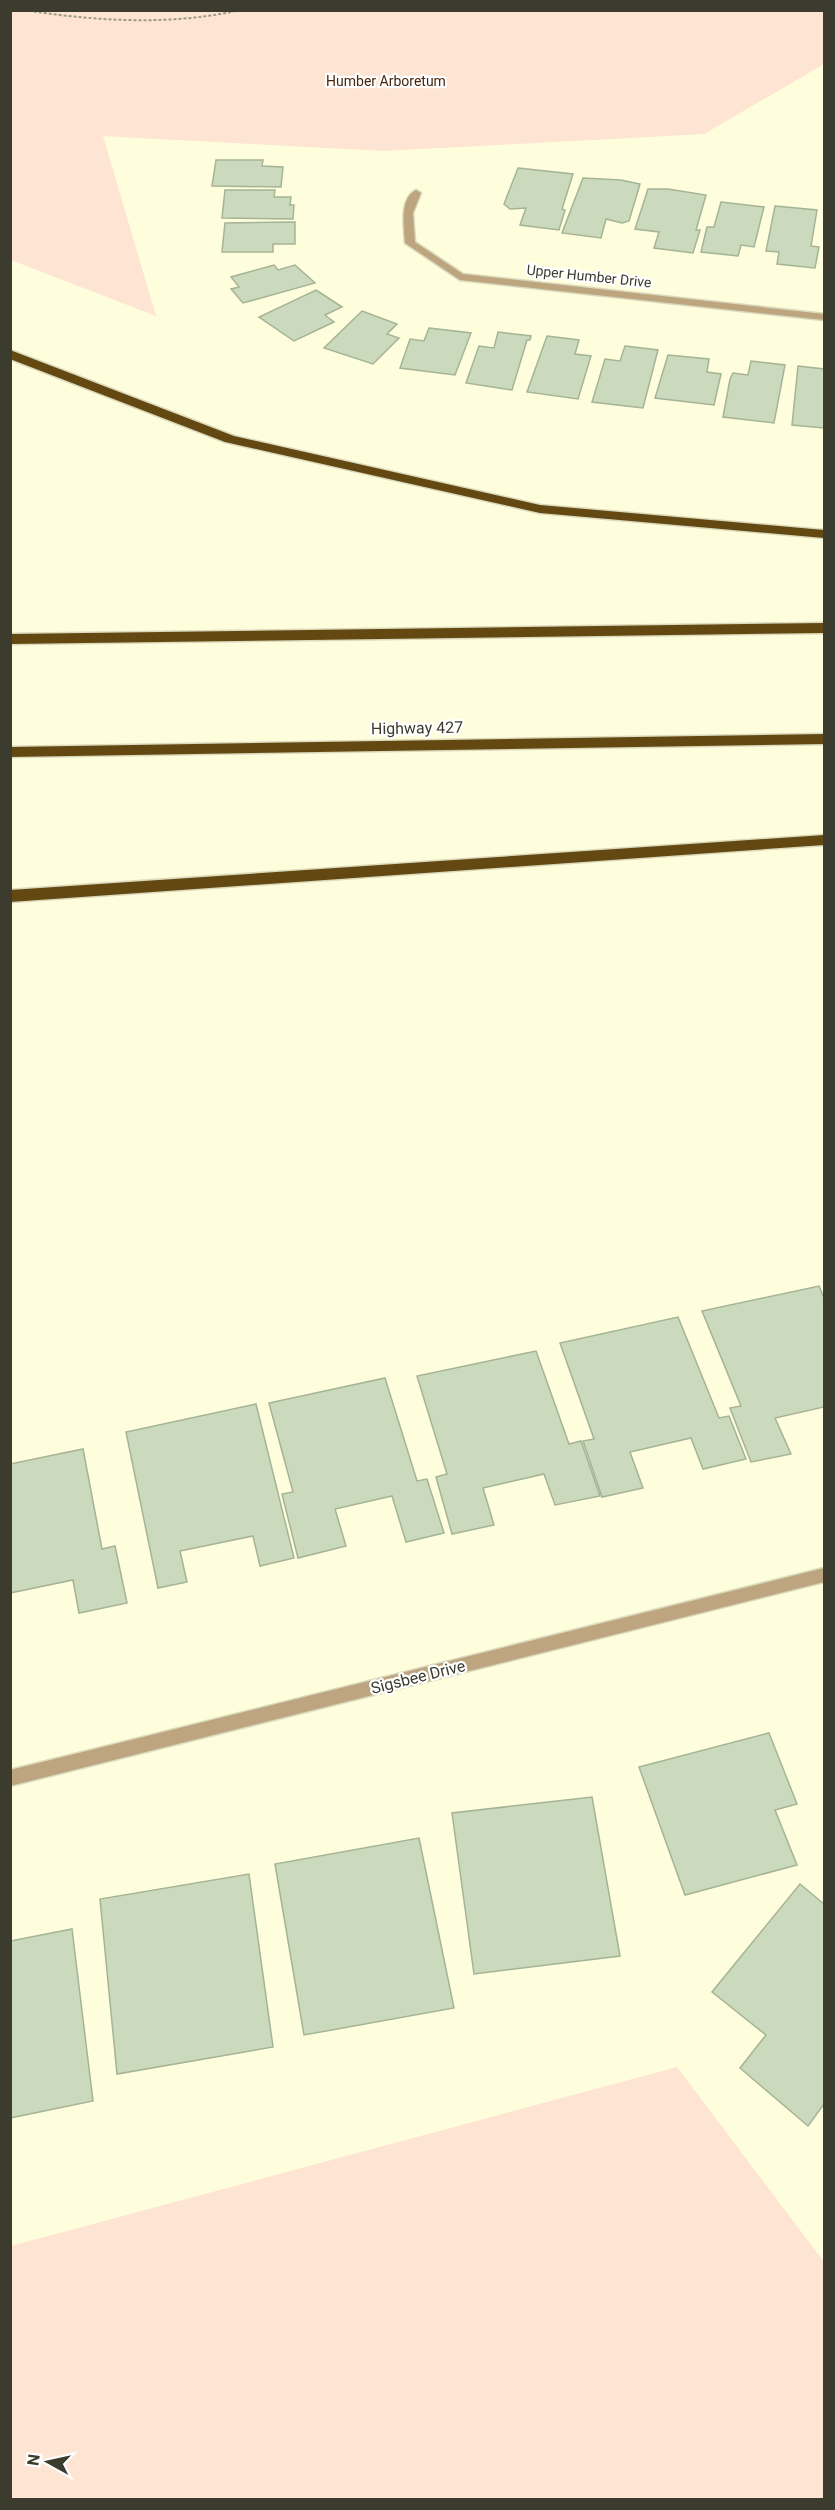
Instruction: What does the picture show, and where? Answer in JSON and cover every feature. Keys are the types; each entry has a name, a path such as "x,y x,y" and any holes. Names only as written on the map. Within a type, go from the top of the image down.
{"highway":[{"path":"10,354 230,439 529,507 825,534"},
{"path":"10,639 825,628"},
{"name":"Highway 427","path":"10,752 825,739"},
{"path":"10,896 825,840"}],"street":[{"name":"Upper Humber Drive","path":"416,193 408,213 410,243 460,277 825,316"},
{"name":"Sigsbee Drive","path":"10,1779 825,1575"}],"path":[{"path":"24,10 57,15 201,19 240,10"}],"green space":[{"name":"Humber Arboretum","path":"10,11 824,11 824,64 704,134 383,151 103,136 156,316 11,260"},
{"path":"677,2067 824,2262 824,2499 11,2499 11,2246"}],"building":[{"path":"216,160 263,160 262,166 283,167 281,187 212,186"},
{"path":"518,168 573,174 562,209 565,210 559,230 520,225 526,208 510,209 504,204"},
{"path":"583,178 621,180 640,184 629,221 622,223 606,219 601,238 562,233"},
{"path":"648,189 668,189 706,195 696,230 700,230 693,253 654,248 659,232 635,229"},
{"path":"225,190 275,190 274,197 291,197 290,205 294,205 293,219 222,218"},
{"path":"721,202 764,207 754,247 741,245 738,256 701,252 707,227 714,227"},
{"path":"775,206 817,210 811,246 819,247 815,268 777,264 779,252 766,251"},
{"path":"295,222 295,244 273,244 273,252 222,252 225,223"},
{"path":"274,265 278,270 295,265 315,283 243,303 231,289 239,287 231,277"},
{"path":"316,290 342,307 325,315 334,322 294,341 259,317"},
{"path":"362,311 397,324 387,334 399,338 373,364 324,348"},
{"path":"429,328 471,333 455,375 400,368 410,339 424,341"},
{"path":"498,332 531,336 530,340 527,340 512,390 466,383 479,346 494,348"},
{"path":"547,336 579,340 575,354 591,356 578,399 527,392"},
{"path":"625,346 658,350 643,408 592,402 605,359 620,361"},
{"path":"668,355 709,359 707,372 721,374 714,405 655,398"},
{"path":"751,361 785,365 774,423 723,417 733,373 748,375"},
{"path":"798,366 824,369 824,428 792,425"},
{"path":"819,1286 824,1298 824,1407 775,1418 791,1454 751,1462 730,1408 741,1406 702,1311"},
{"path":"678,1317 719,1418 729,1416 746,1459 703,1469 691,1438 630,1452 643,1488 602,1497 583,1441 594,1439 560,1343"},
{"path":"536,1351 569,1444 581,1441 600,1496 555,1505 544,1474 483,1488 494,1525 452,1534 436,1477 447,1474 417,1376"},
{"path":"385,1378 417,1481 427,1479 444,1533 406,1542 392,1496 335,1509 346,1546 298,1558 282,1494 293,1492 269,1403"},
{"path":"256,1404 294,1558 260,1566 253,1536 180,1551 187,1582 158,1588 126,1432"},
{"path":"83,1449 102,1549 115,1546 127,1603 79,1613 73,1580 10,1593 10,1464"},
{"path":"769,1733 797,1804 775,1810 797,1865 685,1895 639,1767"},
{"path":"592,1797 620,1956 474,1974 452,1813"},
{"path":"419,1838 454,2008 304,2035 275,1864"},
{"path":"249,1874 273,2047 117,2074 100,1899"},
{"path":"800,1884 824,1904 824,2104 808,2126 740,2068 766,2035 712,1992"},
{"path":"72,1929 93,2101 10,2118 10,1941"}]}
